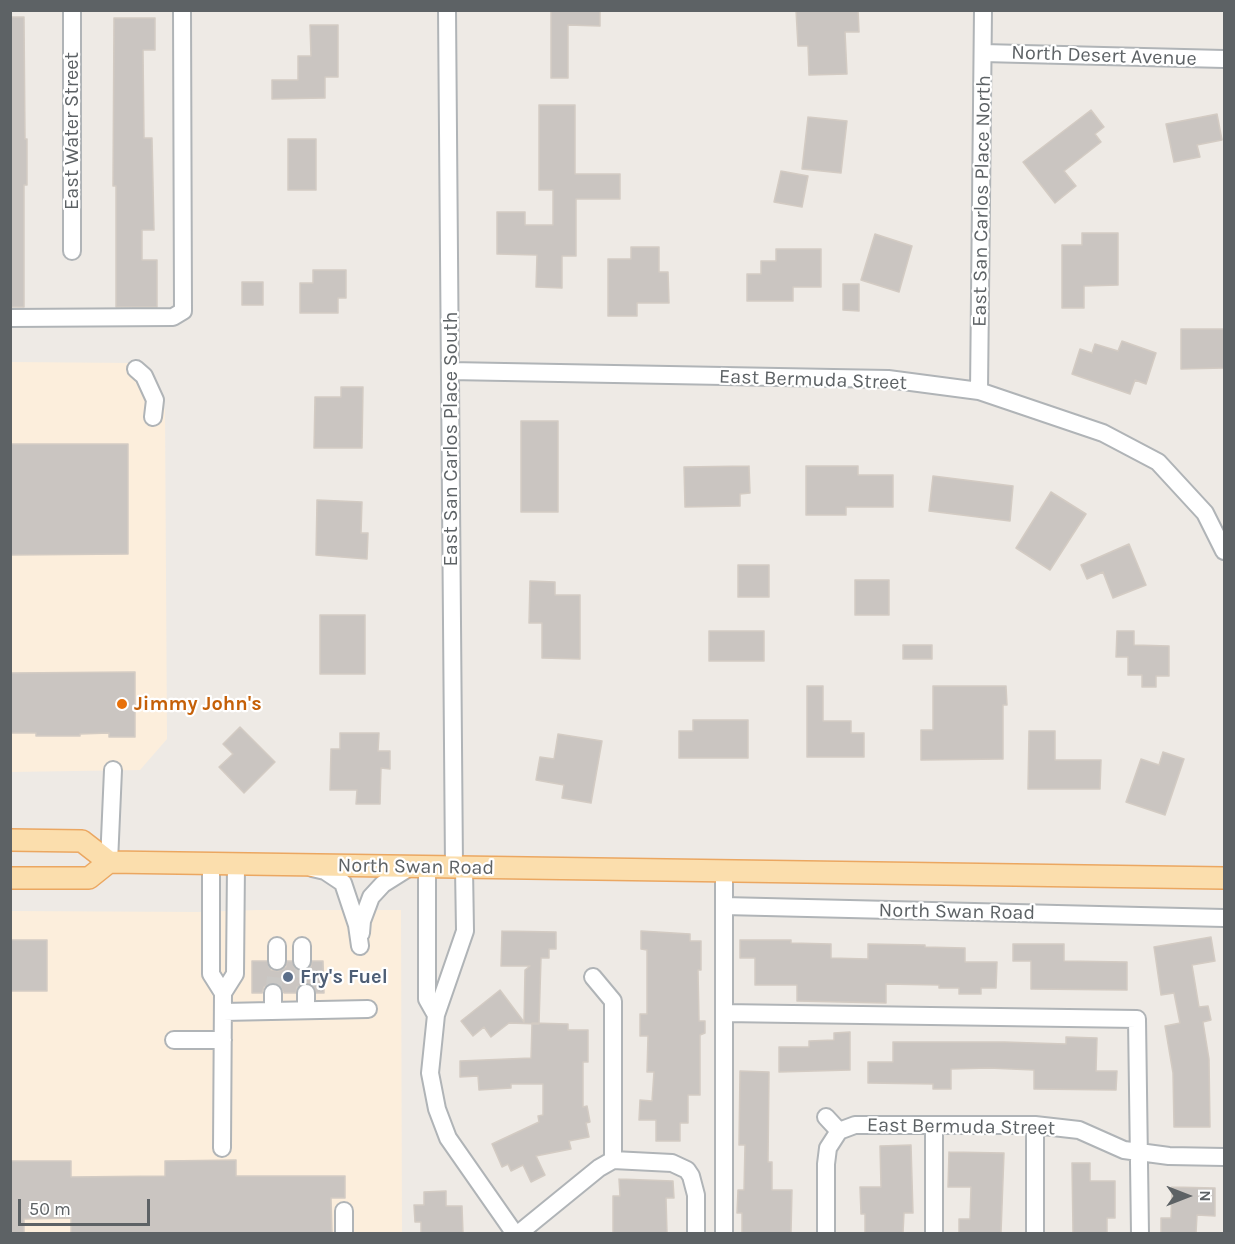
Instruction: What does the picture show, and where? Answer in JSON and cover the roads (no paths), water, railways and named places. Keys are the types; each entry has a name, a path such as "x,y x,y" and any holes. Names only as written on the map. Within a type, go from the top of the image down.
{"main road":[{"path":"10,840 82,841 109,862 89,878 10,878"},
{"name":"North Swan Road","path":"109,862 1224,878"}],"street":[{"name":"East Water Street","path":"72,10 72,251"},
{"path":"10,318 173,317 183,311 182,10"},
{"name":"East San Carlos Place South","path":"447,10 450,371 460,867"},
{"name":"East San Carlos Place North","path":"979,391 983,10"},
{"name":"North Desert Avenue","path":"984,53 1224,59"},
{"path":"136,369 144,376 155,400 153,417"},
{"name":"East Bermuda Street","path":"450,371 888,379 979,391 1103,433 1158,462 1205,513 1224,551"},
{"path":"109,862 114,771"},
{"path":"211,864 211,974 223,993 222,1148"},
{"path":"223,993 235,974 236,864"},
{"path":"296,865 325,871 343,883 357,925 360,946 362,921 371,897 382,884 418,867 428,999 436,1015"},
{"path":"460,867 465,931 436,1015 430,1073 437,1109 448,1138 516,1233 599,1168 613,1160 672,1163 687,1170 696,1195 696,1233"},
{"path":"724,871 724,1233"},
{"name":"North Swan Road","path":"724,906 1224,918"},
{"path":"593,977 613,1001 613,1160"},
{"path":"273,993 273,1011"},
{"path":"306,993 306,1010"},
{"path":"223,1012 368,1009"},
{"path":"724,1013 1137,1019 1140,1233"},
{"path":"174,1040 223,1040"},
{"path":"826,1117 839,1131 828,1148 826,1233"},
{"name":"East Bermuda Street","path":"839,1131 864,1124 1035,1125 1079,1130 1124,1150 1168,1156 1224,1156"},
{"path":"934,1125 934,1233"},
{"path":"1035,1125 1035,1233"},
{"path":"344,1211 344,1233"}],"tunnel":[{"path":"273,993 277,961"},
{"path":"302,961 306,993"}],"place":[{"name":"Jimmy John's","path":"122,704"},
{"name":"Fry's Fuel","path":"288,977"}]}
